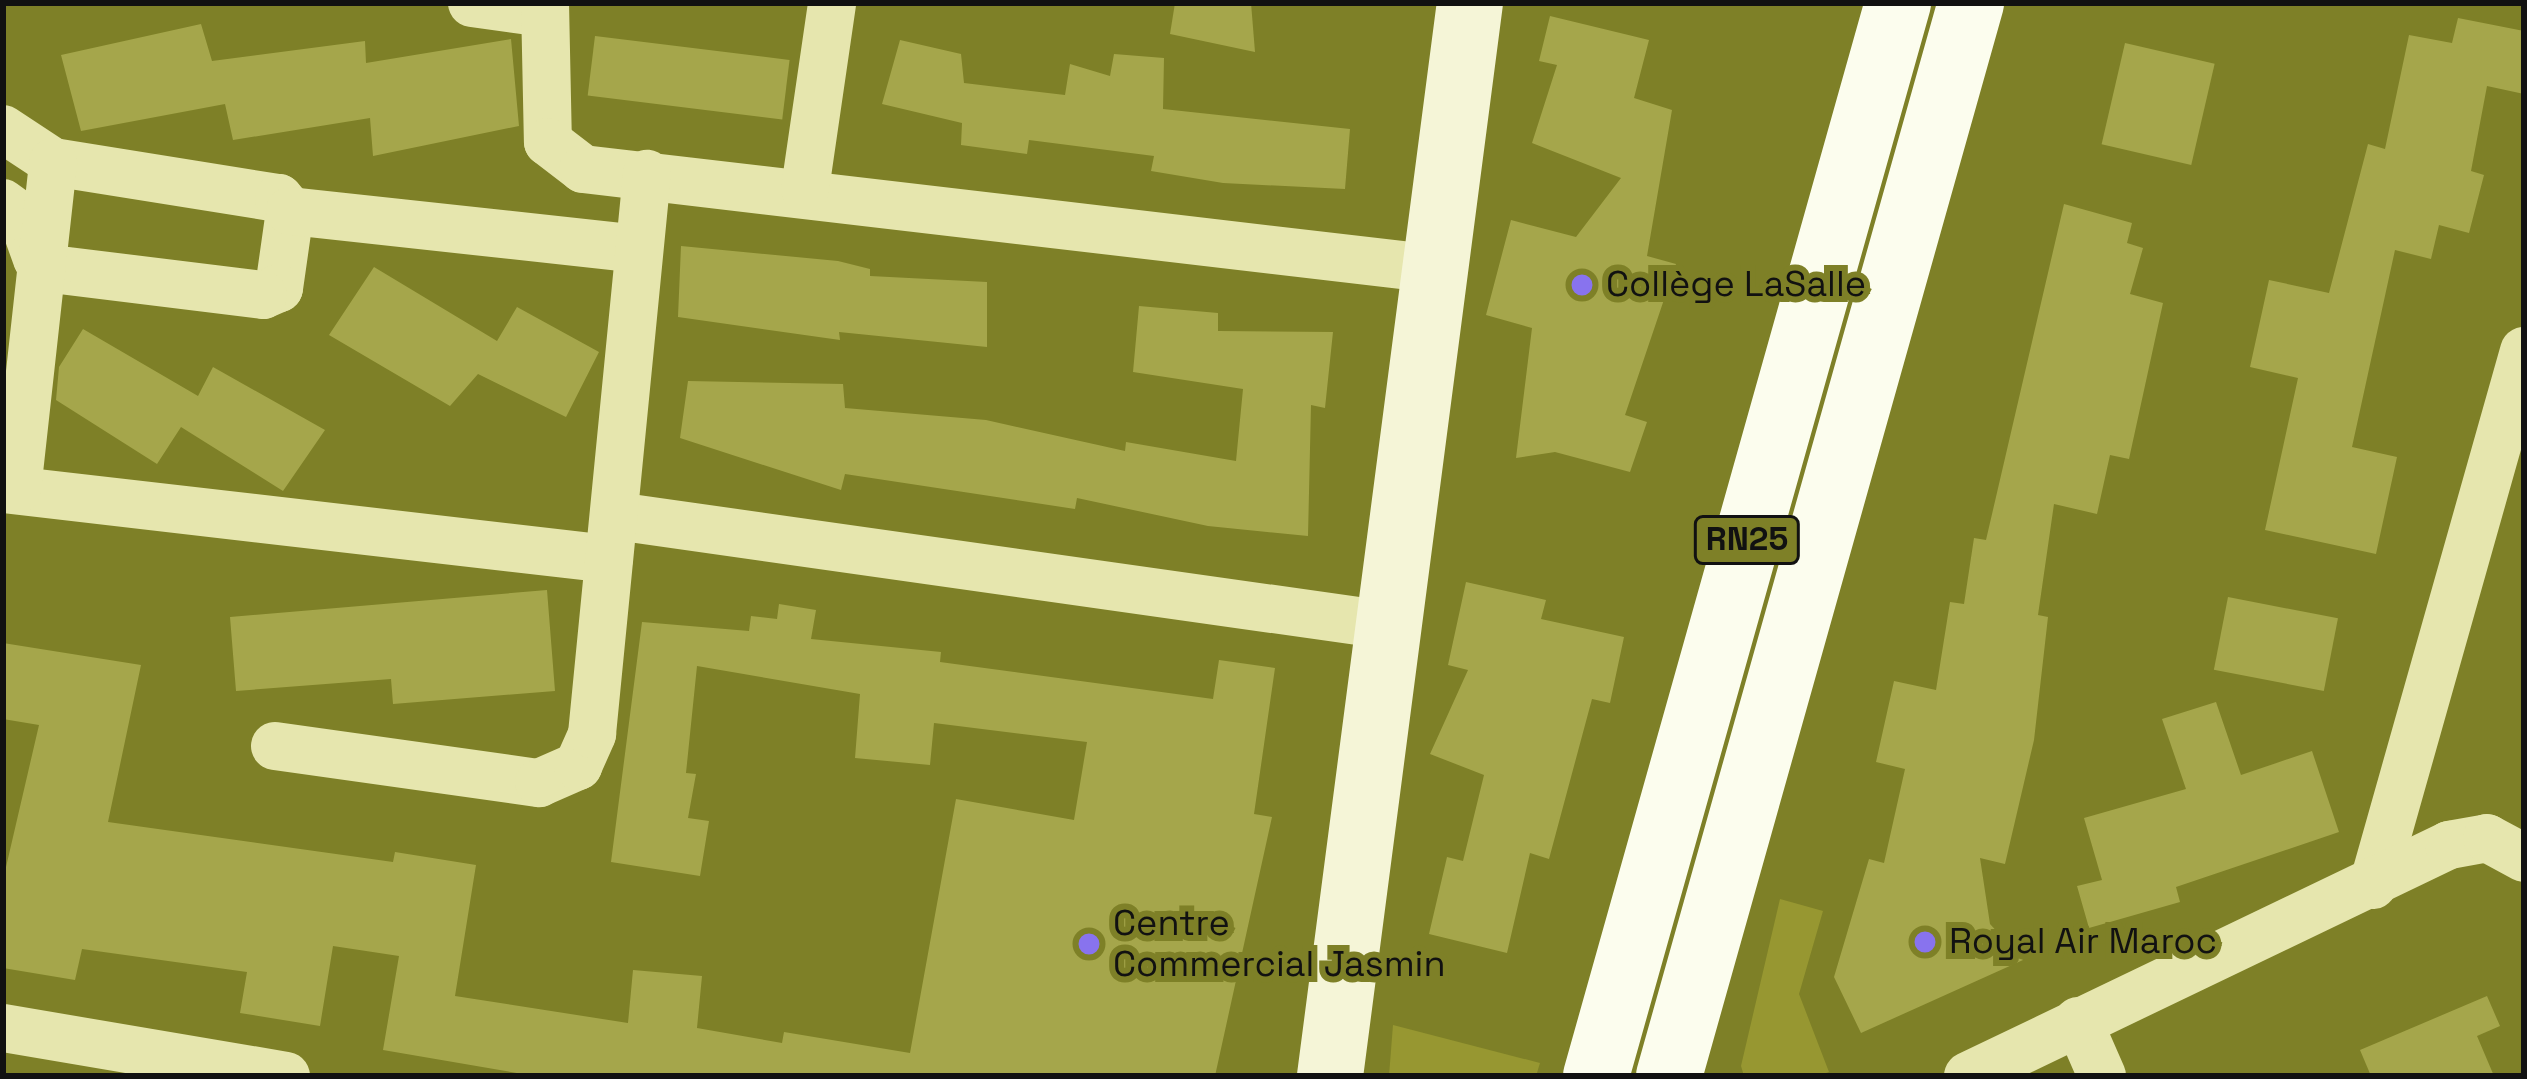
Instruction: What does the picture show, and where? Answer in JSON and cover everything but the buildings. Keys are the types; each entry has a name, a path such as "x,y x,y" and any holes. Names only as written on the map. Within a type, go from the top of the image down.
{"main road":[{"path":"1423,266 1441,3"},
{"path":"1305,1076 1376,623 1423,266 1470,3"},
{"name":"RN25","path":"1596,1076 1898,3"},
{"name":"RN25","path":"1669,1076 1971,3"},
{"path":"1330,1076 1376,623"}],"street":[{"path":"472,3 544,8 548,142 583,169 805,189 1423,266"},
{"path":"805,189 832,3"},
{"path":"3,129 53,162 279,198 290,212 638,249"},
{"path":"53,162 44,266 10,489 613,538 1376,623"},
{"path":"275,746 539,783 578,766 592,734 647,174"},
{"path":"3,202 22,217 44,266"},
{"path":"44,266 271,294 279,288 290,212"},
{"path":"2373,885 2524,351"},
{"path":"1968,1076 2468,838 2502,842 2524,858"},
{"path":"2078,1021 2102,1076"},
{"path":"3,1028 286,1076"}],"shaded area":[{"path":"1780,899 1823,911 1799,994 1829,1072 1817,1076 1744,1076 1741,1066"},
{"path":"1393,1025 1540,1063 1536,1076 1389,1076"}],"place":[{"name":"Collège LaSalle","path":"1582,285"},
{"name":"Royal Air Maroc","path":"1925,942"},
{"name":"Centre Commercial Jasmin","path":"1089,944"}]}
